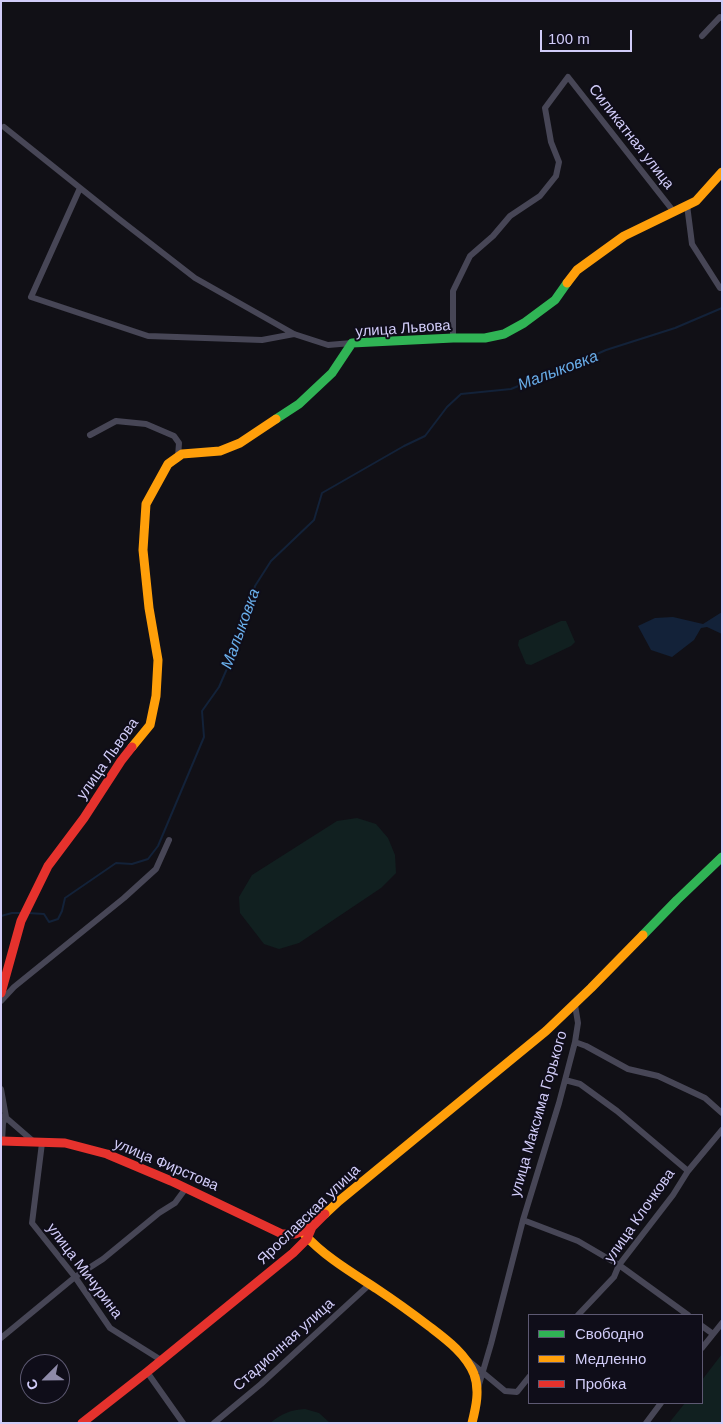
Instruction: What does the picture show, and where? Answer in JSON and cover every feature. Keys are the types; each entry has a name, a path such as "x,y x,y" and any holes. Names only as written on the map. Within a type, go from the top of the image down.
{"street":[{"path":"702,36 720,17 722,18"},
{"name":"Силикатная улица","path":"453,338 452,291 470,256 493,236 510,216 540,196 556,176 559,162 551,142 545,108 568,77 674,212"},
{"path":"4,127 195,278 294,334 328,346 352,343"},
{"name":"улица Львова","path":"1,993 21,921 48,866 84,818 121,761 150,725 156,696 158,660 149,608 143,550 146,504 168,464 182,454 220,451 240,443 299,404 332,373 352,343 485,338 504,334 524,323 555,300 578,270 624,236 696,200 722,172"},
{"path":"80,188 31,297 148,336 262,340 294,334"},
{"path":"687,205 692,244 721,288"},
{"path":"90,435 116,421 146,424 174,436 179,442 178,457"},
{"path":"1,1001 29,974 124,898 156,869 169,840"},
{"path":"575,1005 659,917 722,857"},
{"name":"улица Максима Горького","path":"478,1388 523,1220 575,1042 578,1023 575,1005"},
{"name":"Ярославская улица","path":"82,1423 293,1253 312,1227 346,1195 539,1037 575,1005"},
{"path":"575,1042 628,1068 658,1076 705,1098 722,1113"},
{"path":"565,1080 580,1084 617,1111 688,1171"},
{"path":"1,1089 4,1115 2,1141"},
{"path":"4,1115 38,1143"},
{"name":"улица Клочкова","path":"579,1314 614,1277 619,1266 673,1195 688,1171 722,1130"},
{"name":"улица Фирстова","path":"2,1141 65,1143 107,1154 186,1188 274,1231 288,1235 304,1236"},
{"name":"улица Мичурина","path":"38,1143 32,1223 76,1278 110,1328 161,1360"},
{"path":"1,1338 159,1213 175,1203 186,1188"},
{"path":"523,1220 578,1241 619,1266 687,1314"},
{"path":"304,1236 324,1254 370,1284 451,1343 474,1373 478,1388 472,1423"},
{"name":"Стадионная улица","path":"214,1423 274,1372 370,1284"},
{"path":"703,1347 722,1324"},
{"path":"703,1327 713,1334"},
{"path":"464,1358 505,1391 517,1392 528,1378"},
{"path":"147,1372 183,1423"},
{"path":"646,1423 660,1404"}],"shaded area":[{"path":"561,621 566,621 575,642 571,646 531,665 526,664 518,645 519,640"},
{"path":"357,818 376,824 388,838 395,855 396,873 381,888 299,943 279,949 264,944 240,913 239,897 252,875 337,821"},
{"path":"722,1354 722,1423 669,1423 684,1404 703,1404 703,1379"},
{"path":"305,1409 319,1413 330,1423 270,1423 287,1413"}],"water":[{"path":"722,612 722,634 707,627 701,628 694,640 672,657 651,650 638,626 655,618 673,617 703,624"}],"waterway":[{"name":"Малыковка","path":"28,913 44,914 49,922 58,919 65,898 116,863 132,864 148,859 158,846 204,737 202,711 219,687 236,648 249,614 255,586 271,561 314,520 322,493 425,436 447,407 461,394 511,389 606,350 675,328 722,308"},
{"name":"Малыковка","path":"1,916 21,913"}],"traffic: fast":[{"path":"276,419 299,404 332,373 352,343 485,338 504,334 524,323 555,300 567,283"},
{"path":"643,935 722,857"}],"traffic: slow":[{"path":"567,283 577,270 624,236 696,201 722,172"},
{"path":"132,747 150,725 156,696 158,660 149,608 143,550 146,504 168,464 182,454 220,451 240,443 276,419"},
{"path":"325,1214 546,1031 643,935"},
{"path":"304,1234 329,1257 411,1312 461,1354 471,1367 477,1386 476,1405 472,1423"}],"traffic: jam":[{"path":"1,993 21,921 48,866 84,818 132,747"},
{"path":"1,1141 65,1143 107,1154 171,1181 282,1234 295,1234 312,1227"},
{"path":"82,1423 293,1253 307,1239 312,1227 325,1214"}]}
